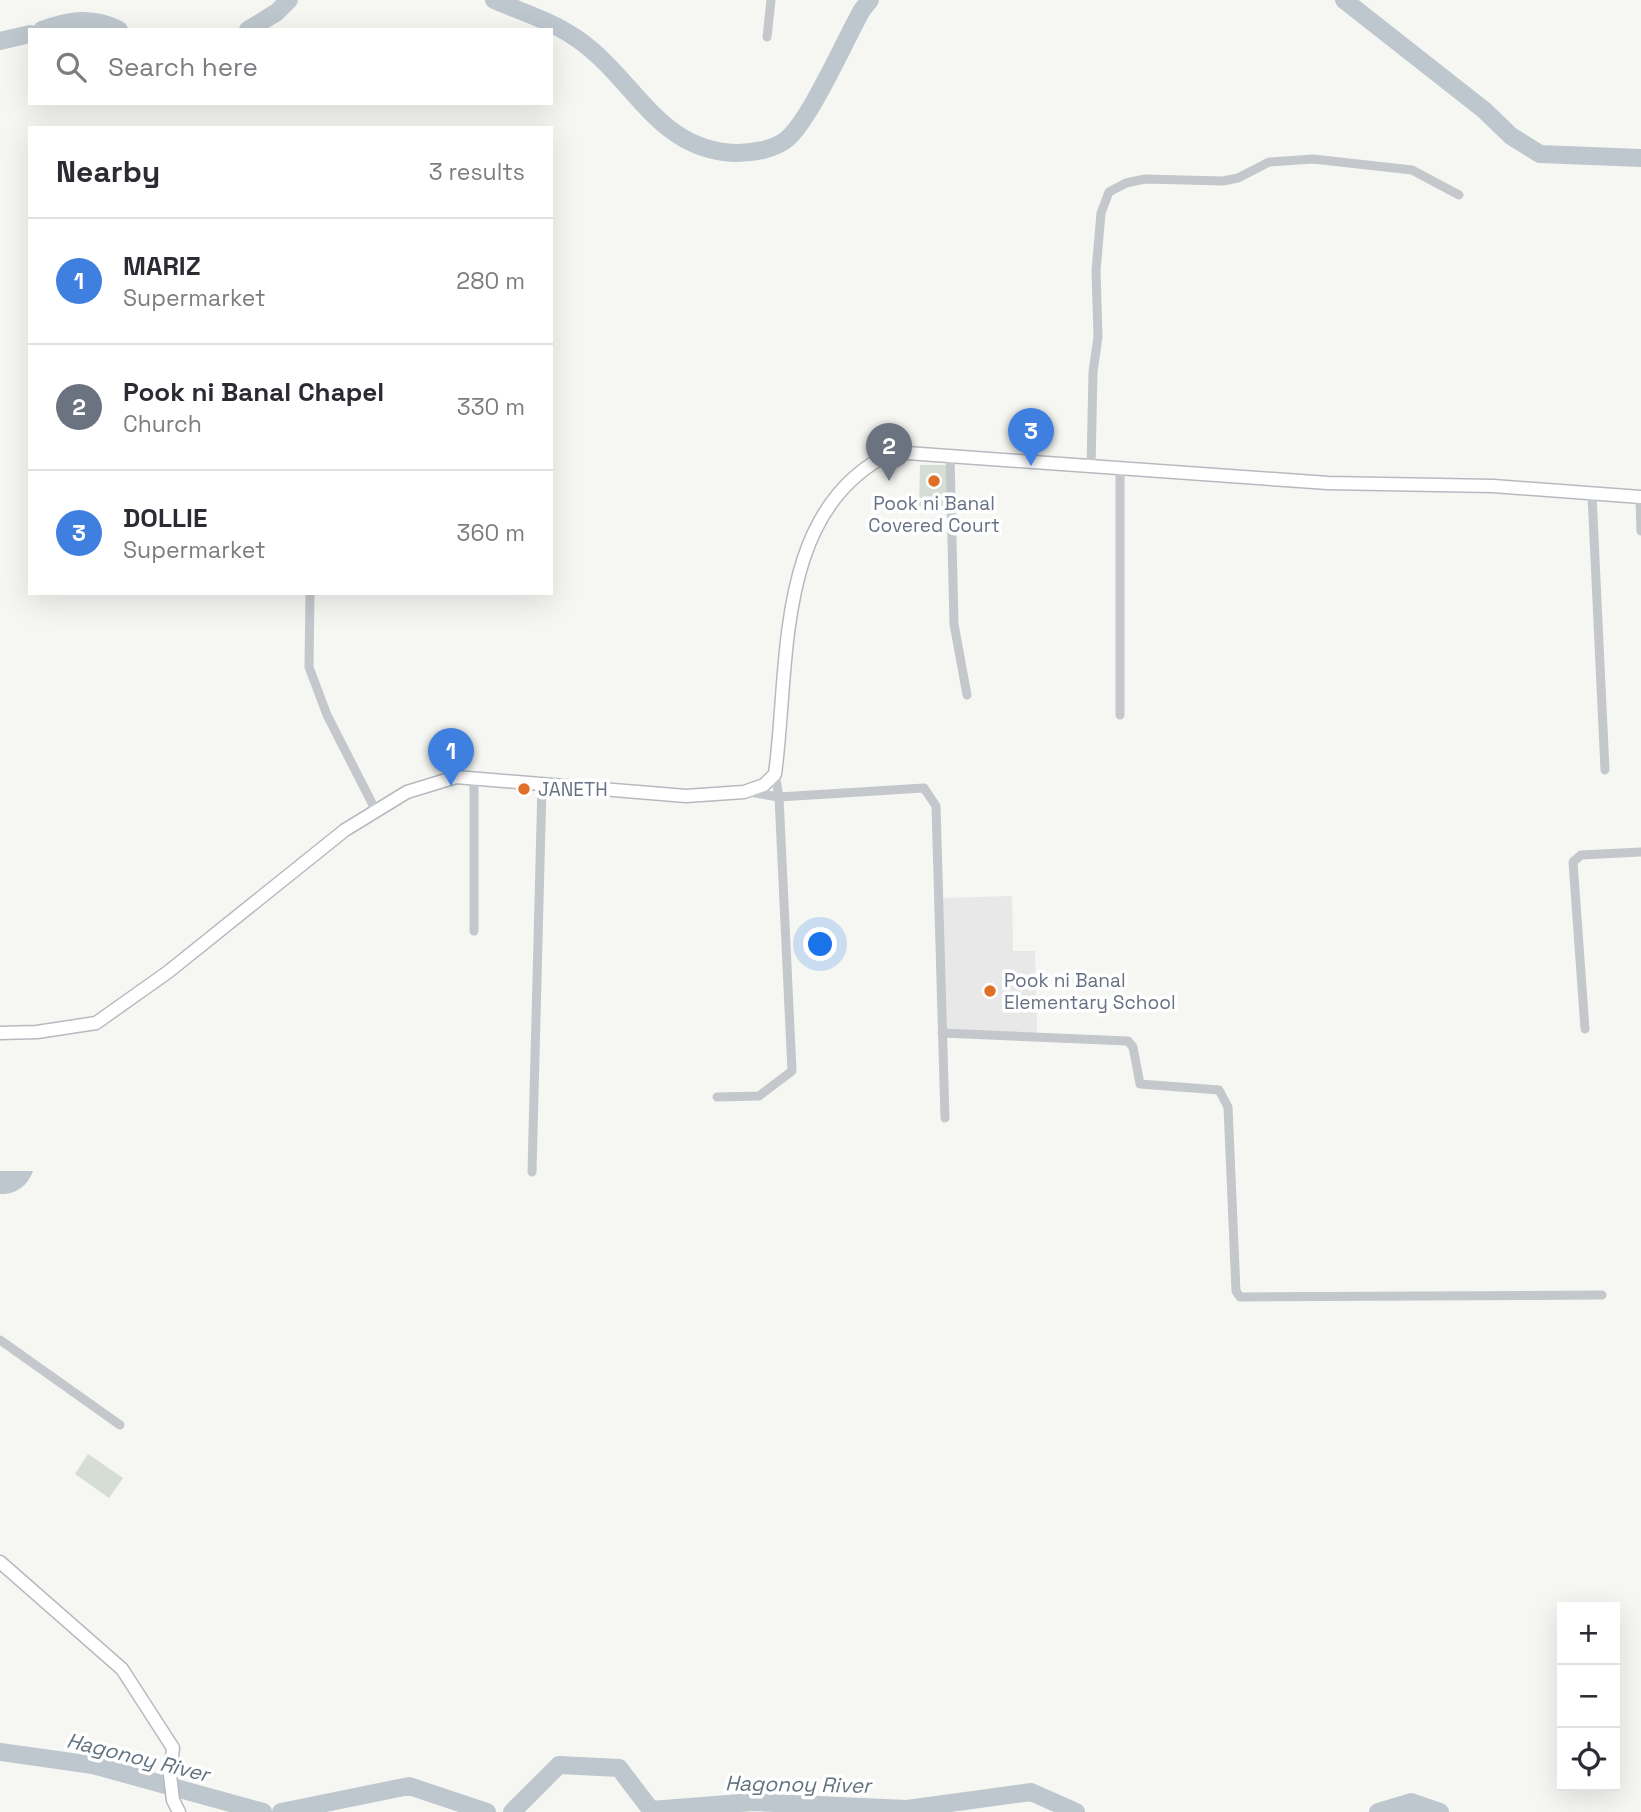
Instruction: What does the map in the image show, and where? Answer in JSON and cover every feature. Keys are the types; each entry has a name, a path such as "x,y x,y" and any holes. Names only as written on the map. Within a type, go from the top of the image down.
{"street":[{"path":"767,37 771,0"},
{"path":"1091,467 1093,372 1098,337 1096,271 1101,213 1109,192 1126,183 1144,179 1223,181 1238,178 1269,162 1313,159 1412,170 1459,195"},
{"path":"717,1097 759,1096 792,1072 779,797 775,774 787,629 803,554 826,509 872,462 894,452 1328,483 1493,486 1641,497 1641,531"},
{"path":"950,456 954,624 967,695"},
{"path":"1120,469 1120,715"},
{"path":"1592,495 1605,770"},
{"path":"310,595 309,667 327,715 376,811"},
{"path":"0,1032 37,1032 96,1023 168,972 345,830 407,792 456,778 686,796 747,791 764,785 775,774"},
{"path":"474,779 474,931"},
{"path":"532,1172 542,786"},
{"path":"747,791 779,797 925,788 933,796 936,806 944,1118"},
{"path":"1585,1029 1573,862 1581,855 1641,852"},
{"path":"942,1033 1128,1041 1133,1047 1140,1084 1219,1090 1228,1107 1236,1291 1240,1297 1602,1295"},
{"path":"0,1340 120,1425"},
{"path":"0,1562 122,1669 173,1748 170,1775 176,1806"}],"shaded area":[{"name":"Pook ni Banal Covered Court","path":"920,465 948,465 948,506 919,506"},
{"name":"Pook ni Banal Elementary School","path":"1012,896 1013,951 1035,951 1037,1034 945,1031 942,898"},
{"path":"0,1171 33,1171 21,1188 0,1194"},
{"path":"88,1454 123,1478 109,1498 75,1474"}],"waterway":[{"path":"251,28 277,12 289,0"},
{"path":"494,0 576,38 597,54 648,110 686,140 709,149 736,153 776,146 796,129 870,0"},
{"path":"1344,0 1484,110 1511,136 1540,154 1641,158"},
{"path":"49,28 81,21 114,28"},
{"path":"0,41 28,34"},
{"name":"Hagonoy River","path":"0,1752 93,1765 263,1812"},
{"name":"Hagonoy River","path":"512,1812 559,1765 619,1768 651,1810 753,1802 907,1809 1031,1792 1076,1812"},
{"name":"Hagonoy River","path":"281,1812 409,1786 487,1812"},
{"name":"Hagonoy River","path":"1378,1812 1411,1802 1440,1812"}],"place":[{"name":"DOLLIE","path":"1031,466"},
{"name":"Pook ni Banal Chapel","path":"889,481"},
{"name":"Pook ni Banal Covered Court","path":"934,481"},
{"name":"MARIZ","path":"451,786"},
{"name":"JANETH","path":"524,789"},
{"name":"Pook ni Banal Elementary School","path":"990,991"}]}
